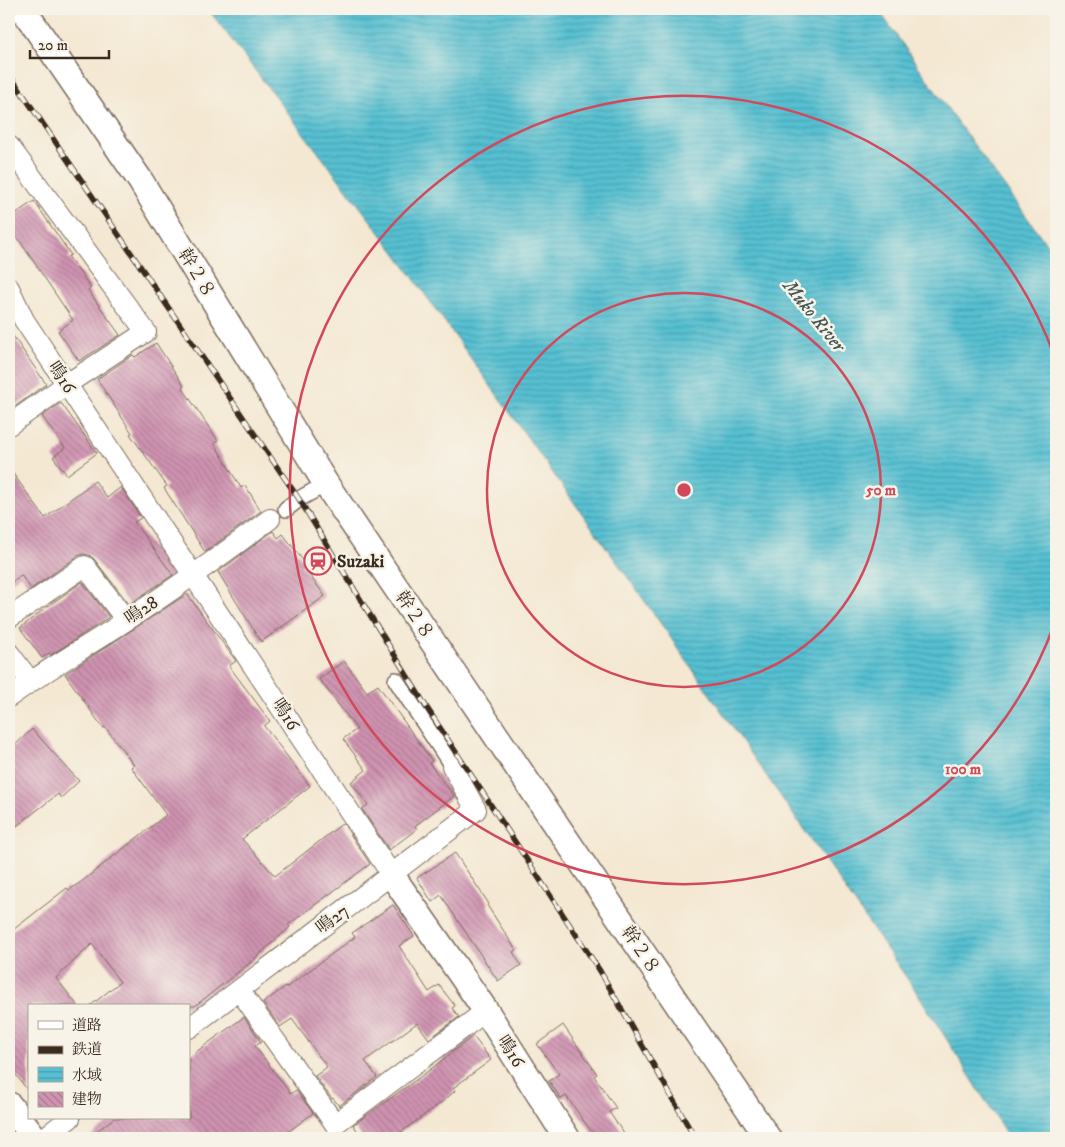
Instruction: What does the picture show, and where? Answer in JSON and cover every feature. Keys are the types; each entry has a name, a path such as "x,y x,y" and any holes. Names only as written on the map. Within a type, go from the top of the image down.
{"street":[{"name":"幹２８","path":"23,9 140,180 326,484 768,1138"},
{"path":"9,146 146,332 9,425"},
{"name":"鳴16","path":"9,288 24,320 391,874 486,1011 567,1138"},
{"path":"278,514 299,499 326,484"},
{"name":"鳴28","path":"9,697 30,681 194,575 278,514"},
{"path":"9,618 85,566 126,620"},
{"path":"9,653 30,681"},
{"path":"396,680 452,766"},
{"name":"鳴27","path":"190,1027 476,810 452,766"},
{"path":"238,990 335,1124 486,1011"},
{"path":"9,1105 35,1138"},
{"path":"44,1138 67,1120"}],"water":[{"name":"Muko River","path":"208,9 878,9 955,119 1056,257 1056,1138 1009,1138 920,997 659,621 394,251"}],"building":[{"path":"34,201 71,255 68,256 91,288 88,290 120,335 79,361 58,331 73,320 9,225 9,218"},
{"path":"9,330 46,384 9,411"},
{"path":"156,343 184,386 182,387 218,441 214,443 241,488 245,485 261,511 205,552 164,488 167,486 130,434 132,433 97,379 133,355 135,357"},
{"path":"61,403 97,453 67,475 53,457 65,448 42,416"},
{"path":"9,468 45,518 95,481 107,498 121,487 141,518 134,522 173,575 129,604 94,559 89,555 83,554 31,589 21,575 9,584"},
{"path":"273,531 278,538 283,534 305,563 302,565 325,596 261,642 218,572"},
{"path":"82,582 109,617 51,655 49,653 42,658 20,628"},
{"path":"187,594 236,661 229,666 270,721 264,726 310,786 242,839 275,876 343,823 370,864 288,925 290,927 251,962 195,1006 190,1006 190,1004 92,1004 120,982 92,944 56,978 76,1004 28,1004 28,1091 9,1066 9,933 67,888 69,890 81,882 166,815 131,767 134,765 105,727 103,728 65,674"},
{"path":"344,661 367,692 378,685 432,761 429,763 454,796 415,826 417,829 389,850 362,809 368,805 351,782 366,770 343,739 357,729 319,679"},
{"path":"32,729 79,781 61,798 58,794 9,832 9,751"},
{"path":"455,853 489,904 487,905 516,950 513,952 521,965 498,981 441,895 432,902 417,878"},
{"path":"393,905 414,936 399,946 429,992 439,985 455,1006 452,1008 459,1017 429,1039 417,1023 365,1061 377,1077 339,1106 315,1076 327,1067 292,1019 280,1027 263,1003 355,937 352,933"},
{"path":"244,1017 261,1042 255,1046 291,1094 296,1090 313,1113 280,1138 88,1138 111,1120 190,1120 190,1056"},
{"path":"563,1025 597,1074 594,1076 616,1108 609,1112 627,1138 596,1138 566,1096 561,1099 549,1081 559,1074 537,1044"},
{"path":"473,1036 491,1060 453,1088 455,1091 442,1102 393,1138 363,1138 353,1125 427,1072"}],"railway":[{"path":"9,74 299,499 427,708 600,971 695,1138"}],"place":[{"name":"Suzaki","path":"318,561"}]}
